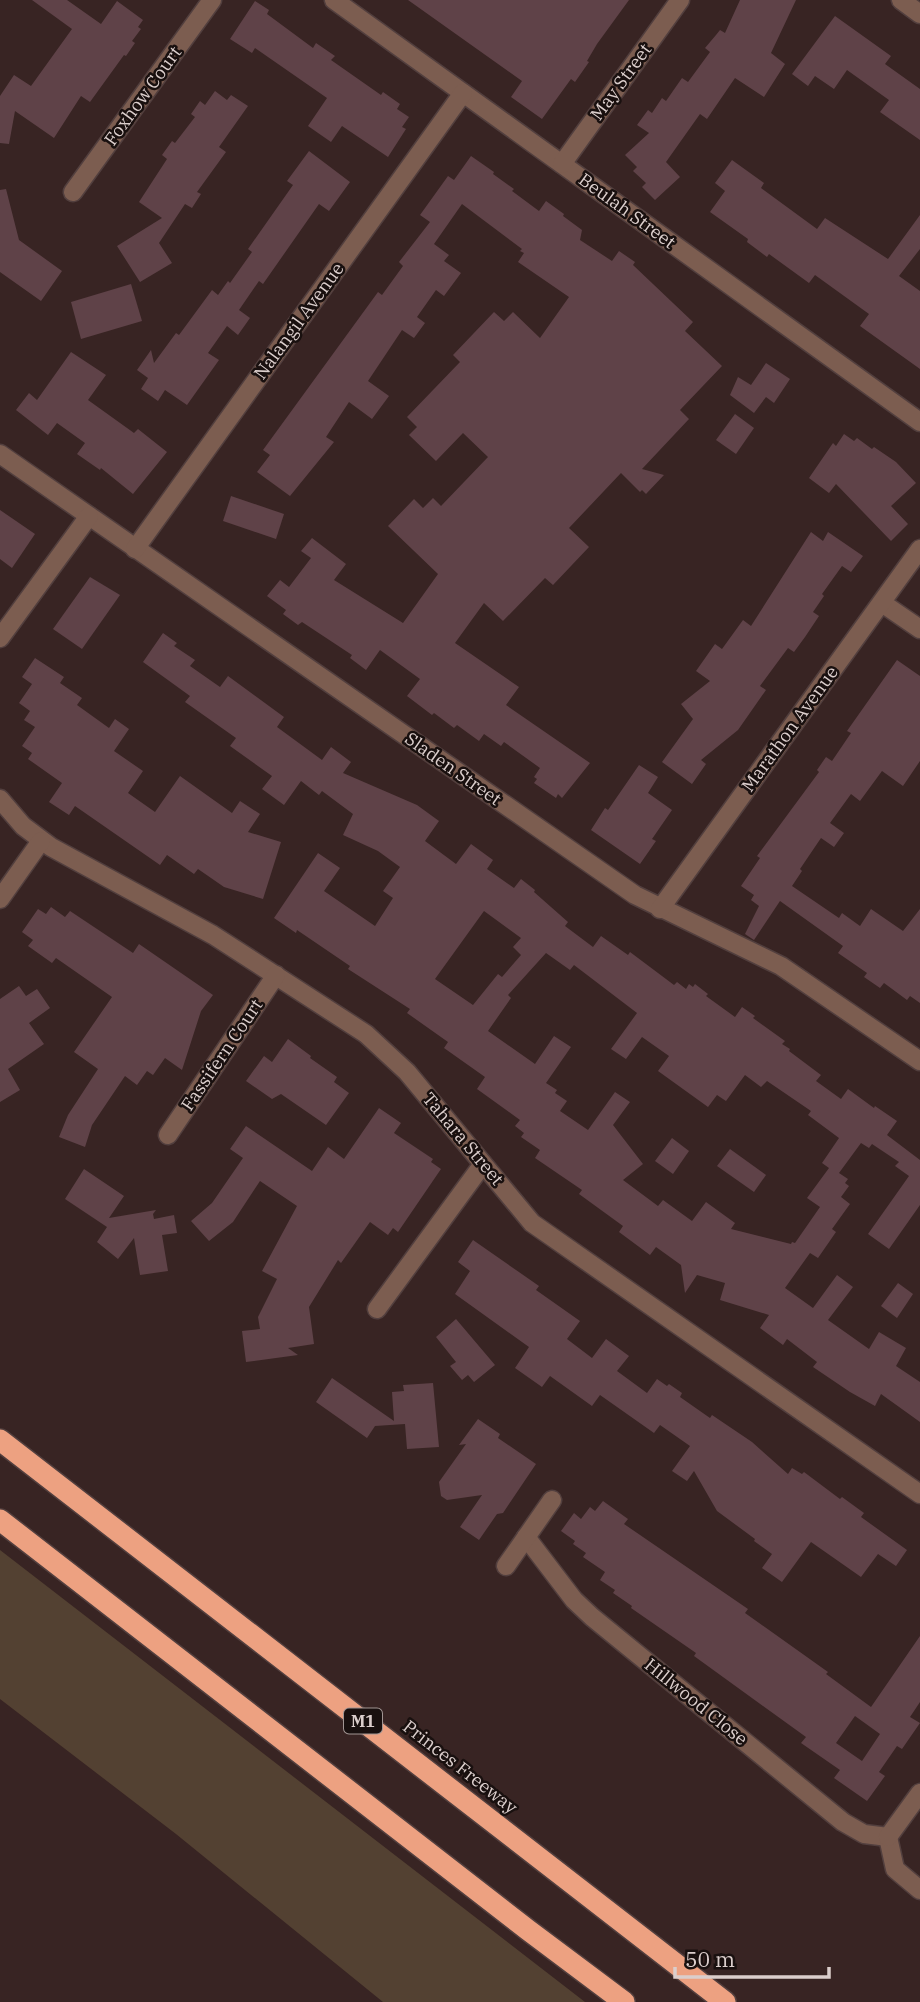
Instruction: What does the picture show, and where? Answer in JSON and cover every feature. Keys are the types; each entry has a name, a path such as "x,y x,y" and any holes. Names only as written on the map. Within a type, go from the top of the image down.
{"highway":[{"name":"Princes Freeway","path":"0,1440 726,2002"},
{"path":"0,1520 624,2002"}],"street":[{"name":"Foxhow Court","path":"73,191 212,0"},
{"name":"Beulah Street","path":"334,0 920,422"},
{"name":"May Street","path":"562,164 680,0"},
{"path":"901,0 920,14"},
{"name":"Nalangil Avenue","path":"135,549 463,93"},
{"name":"Sladen Street","path":"0,454 627,889 660,909 781,966 920,1061"},
{"path":"0,638 89,516"},
{"name":"Marathon Avenue","path":"660,909 920,549"},
{"path":"882,603 920,629"},
{"name":"Tahara Street","path":"0,799 15,818 41,841 213,935 366,1034 407,1072 532,1223 920,1493"},
{"path":"0,899 41,841"},
{"name":"Fassifern Court","path":"168,1135 276,975"},
{"path":"377,1309 484,1164"},
{"path":"506,1566 552,1500"},
{"name":"Hillwood Close","path":"526,1537 574,1600 592,1617 844,1822 864,1834 888,1837"},
{"path":"920,1793 888,1837 895,1869 920,1890"}],"shaded area":[{"path":"0,1550 585,2002 383,2002 176,1834 0,1699"}],"building":[{"path":"32,0 67,0 101,24 117,1 143,20 138,27 141,29 132,41 135,43 126,56 124,55 90,102 81,96 54,138 15,111 9,144 0,143 0,96 14,75 31,86 72,29"},
{"path":"408,0 629,0 597,44 575,82 571,79 542,119 511,97 522,81"},
{"path":"740,0 796,0 771,53 785,64 764,97 735,78 707,119 700,114 666,162 680,177 655,200 642,187 646,183 633,171 637,167 625,155 649,133 637,125 648,110 652,113 662,98 666,101 682,78 688,82 710,52 705,48 720,30 725,33"},
{"path":"255,1 269,10 267,14 313,48 316,43 335,56 331,60 381,95 383,92 400,104 397,109 409,117 402,127 406,129 388,157 342,126 331,142 308,126 327,98 255,48 252,53 230,39"},
{"path":"835,16 891,56 885,64 920,89 920,140 880,112 889,100 847,70 834,89 815,76 808,86 792,74"},
{"path":"215,91 227,100 231,95 248,106 219,147 226,152 197,192 201,194 192,208 185,204 159,243 172,263 140,282 117,246 162,218 139,202 167,159 162,155 195,117 191,114 200,101 205,105"},
{"path":"309,151 350,182 329,211 319,204 263,284 259,281 239,310 250,318 238,335 227,326 208,353 219,360 187,405 165,390 158,401 141,389 148,378 137,370 151,350 154,363 176,333 179,335 212,290 218,295 228,281 230,283 252,252 248,249 293,185 287,181"},
{"path":"471,156 539,211 546,201 564,214 563,216 582,230 580,240 612,261 619,251 635,262 633,265 693,322 685,331 722,366 680,410 689,419 642,469 664,475 646,494 642,490 640,492 621,473 569,528 589,547 553,585 545,578 503,621 484,603 455,643 519,687 506,705 590,763 562,798 558,794 556,798 534,783 537,779 534,777 540,768 504,742 501,746 484,734 479,741 457,725 454,728 434,713 432,715 407,696 420,679 380,650 366,670 350,658 352,655 302,622 298,625 283,614 286,610 267,596 280,580 289,587 311,558 301,551 312,538 346,564 334,580 403,623 438,574 388,526 414,499 423,508 433,498 441,506 488,457 463,433 436,461 409,435 417,427 407,417 460,362 453,355 494,312 504,321 513,312 540,338 569,297 518,262 524,253 520,251 522,249 462,204 434,244 449,255 444,261 461,273 444,296 436,290 417,317 425,323 414,338 402,330 368,381 389,396 372,419 349,402 326,437 334,442 290,496 257,472 270,455 263,450 378,292 382,295 403,266 399,262 430,222 420,215 448,176 454,180"},
{"path":"732,160 764,183 761,188 817,229 825,218 888,259 920,215 920,249 899,276 920,291 920,369 860,326 869,314 815,275 809,283 769,254 767,257 747,242 748,239 710,212 725,191 715,183"},
{"path":"6,189 19,240 62,271 41,301 0,272 0,190"},
{"path":"131,284 142,321 81,339 71,302"},
{"path":"71,352 106,375 88,400 134,433 138,429 167,452 133,494 101,468 100,470 77,454 85,443 57,423 48,435 16,410 29,393 37,400"},
{"path":"766,363 790,379 774,403 766,397 754,413 730,395 738,377 751,385"},
{"path":"735,414 754,428 736,454 716,440"},
{"path":"844,434 854,441 857,438 872,449 874,447 896,462 916,483 891,506 908,524 891,541 836,484 829,493 809,478 833,443 836,446"},
{"path":"231,496 284,514 276,539 223,521"},
{"path":"0,510 35,534 12,568 0,559"},
{"path":"811,532 823,541 828,532 863,556 851,572 842,566 822,594 824,596 813,612 819,616 805,637 794,652 788,648 760,686 766,690 738,730 701,760 706,764 692,784 662,762 693,719 681,704 710,681 696,671 715,644 722,649 743,620 751,626"},
{"path":"90,577 120,595 82,649 53,629"},
{"path":"163,633 177,643 174,646 195,660 190,666 220,687 228,676 284,717 277,727 322,760 331,747 351,762 343,773 417,805 439,821 425,841 456,864 471,844 493,860 487,869 514,888 521,879 568,922 565,926 593,947 601,936 628,955 630,952 674,985 677,982 686,989 689,984 693,987 695,984 708,994 706,996 735,1017 742,1007 785,1041 782,1044 790,1049 789,1051 821,1075 816,1081 841,1099 848,1089 897,1121 887,1135 920,1160 920,1205 889,1249 868,1234 909,1176 895,1166 899,1162 872,1144 869,1148 861,1143 839,1173 848,1179 845,1183 849,1186 841,1197 850,1204 832,1229 836,1232 818,1258 810,1253 785,1288 813,1308 837,1275 853,1287 828,1320 869,1349 879,1332 906,1348 896,1366 920,1382 920,1422 881,1394 875,1406 813,1367 817,1362 787,1339 783,1345 760,1328 769,1315 720,1300 725,1283 697,1275 685,1293 681,1265 656,1247 650,1255 619,1232 623,1226 579,1194 582,1190 535,1158 540,1150 521,1137 524,1133 515,1126 520,1120 477,1089 485,1077 444,1048 448,1042 407,1013 410,1009 348,969 350,966 297,930 296,933 274,918 318,853 340,868 324,891 375,926 393,898 383,891 400,867 378,851 343,835 353,814 322,791 319,795 301,781 284,805 262,789 272,776 230,746 236,738 185,702 190,696 143,662","holes":["484,911 521,938 513,947 521,955 502,977 498,974 473,1005 435,979","546,953 570,970 574,965 637,1013 611,1049 626,1059 642,1037 669,1056 658,1071 708,1107 717,1095 726,1101 745,1075 761,1087 767,1081 811,1111 808,1115 839,1138 822,1163 829,1168 807,1198 820,1207 795,1243 731,1229 735,1223 706,1202 692,1221 663,1200 658,1206 623,1180 643,1164 613,1125 630,1102 615,1092 588,1130 560,1111 567,1101 546,1083 571,1047 554,1036 535,1064 488,1031 511,998 508,995"]},
{"path":"35,658 64,677 60,683 82,698 77,705 109,728 115,719 129,729 114,751 143,771 128,793 155,812 180,776 232,813 240,801 260,814 248,832 281,842 263,899 224,887 198,869 194,874 167,855 160,865 75,806 69,815 49,802 62,783 28,759 32,753 22,746 35,727 24,720 30,711 19,703 32,684 22,677"},
{"path":"897,660 920,676 920,761 903,786 882,771 860,801 851,794 830,823 844,833 834,847 821,838 792,886 839,918 842,913 860,926 871,909 903,931 920,909 920,1003 910,996 907,1000 884,983 880,988 864,977 867,973 838,953 843,946 780,901 754,940 745,934 759,906 751,900 754,895 741,886 760,858 757,856 819,772 817,770 826,757 832,761 851,733 847,731"},
{"path":"639,765 658,777 648,793 672,810 652,839 656,841 640,864 591,830"},
{"path":"51,907 65,917 70,911 133,953 139,944 213,995 201,1011 182,1070 165,1058 153,1075 147,1071 137,1085 125,1076 92,1125 85,1147 59,1137 68,1115 98,1069 74,1052 112,997 56,958 52,963 28,946 33,940 22,932 38,909 46,914"},
{"path":"19,986 26,996 37,989 50,1008 29,1023 44,1044 8,1069 20,1090 0,1102 0,999"},
{"path":"288,1039 337,1077 334,1082 349,1093 326,1125 281,1094 272,1099 246,1081 264,1056 272,1062"},
{"path":"379,1108 401,1123 394,1133 433,1159 431,1162 441,1169 398,1232 393,1228 388,1235 370,1222 341,1263 338,1260 309,1307 314,1344 288,1348 298,1355 246,1362 242,1331 260,1329 258,1317 277,1279 262,1271 297,1206 260,1181 233,1222 209,1241 191,1221 212,1203 243,1158 230,1149 246,1126 312,1171 328,1147 344,1159"},
{"path":"672,1138 689,1151 673,1174 655,1161"},
{"path":"730,1149 766,1175 754,1192 717,1166"},
{"path":"84,1169 124,1196 109,1218 156,1210 154,1219 174,1215 177,1233 162,1235 168,1271 140,1275 134,1238 118,1259 97,1242 107,1227 65,1199"},
{"path":"473,1240 539,1286 536,1290 580,1321 567,1339 592,1358 606,1339 629,1356 617,1371 647,1393 657,1379 667,1386 669,1384 682,1393 680,1397 710,1418 712,1415 752,1442 788,1474 792,1468 802,1474 804,1472 864,1513 861,1517 907,1550 896,1566 878,1554 861,1577 811,1542 782,1582 762,1568 772,1554 717,1511 694,1471 687,1481 672,1471 690,1446 660,1425 654,1433 600,1395 592,1406 550,1376 542,1387 515,1368 529,1347 455,1294 470,1271 458,1262"},
{"path":"898,1283 913,1294 897,1318 881,1306"},
{"path":"456,1319 495,1365 474,1382 468,1375 462,1380 450,1366 456,1362 436,1337"},
{"path":"332,1378 394,1421 392,1392 404,1391 403,1385 433,1383 439,1447 407,1449 405,1424 375,1426 367,1438 316,1402"},
{"path":"478,1419 500,1434 498,1438 536,1464 503,1513 497,1514 479,1540 460,1527 482,1495 447,1500 441,1496 439,1482 466,1444 459,1445"},
{"path":"603,1501 628,1519 624,1524 748,1609 745,1613 828,1672 826,1674 871,1707 920,1636 920,1702 910,1717 920,1723 902,1749 897,1746 879,1772 885,1776 867,1801 834,1778 840,1770 801,1743 806,1737 694,1656 696,1653 631,1608 632,1606 613,1593 615,1590 600,1580 605,1572 583,1557 586,1553 561,1531 574,1513 581,1519 590,1507 595,1511","holes":["855,1716 880,1734 862,1761 836,1743"]}]}
